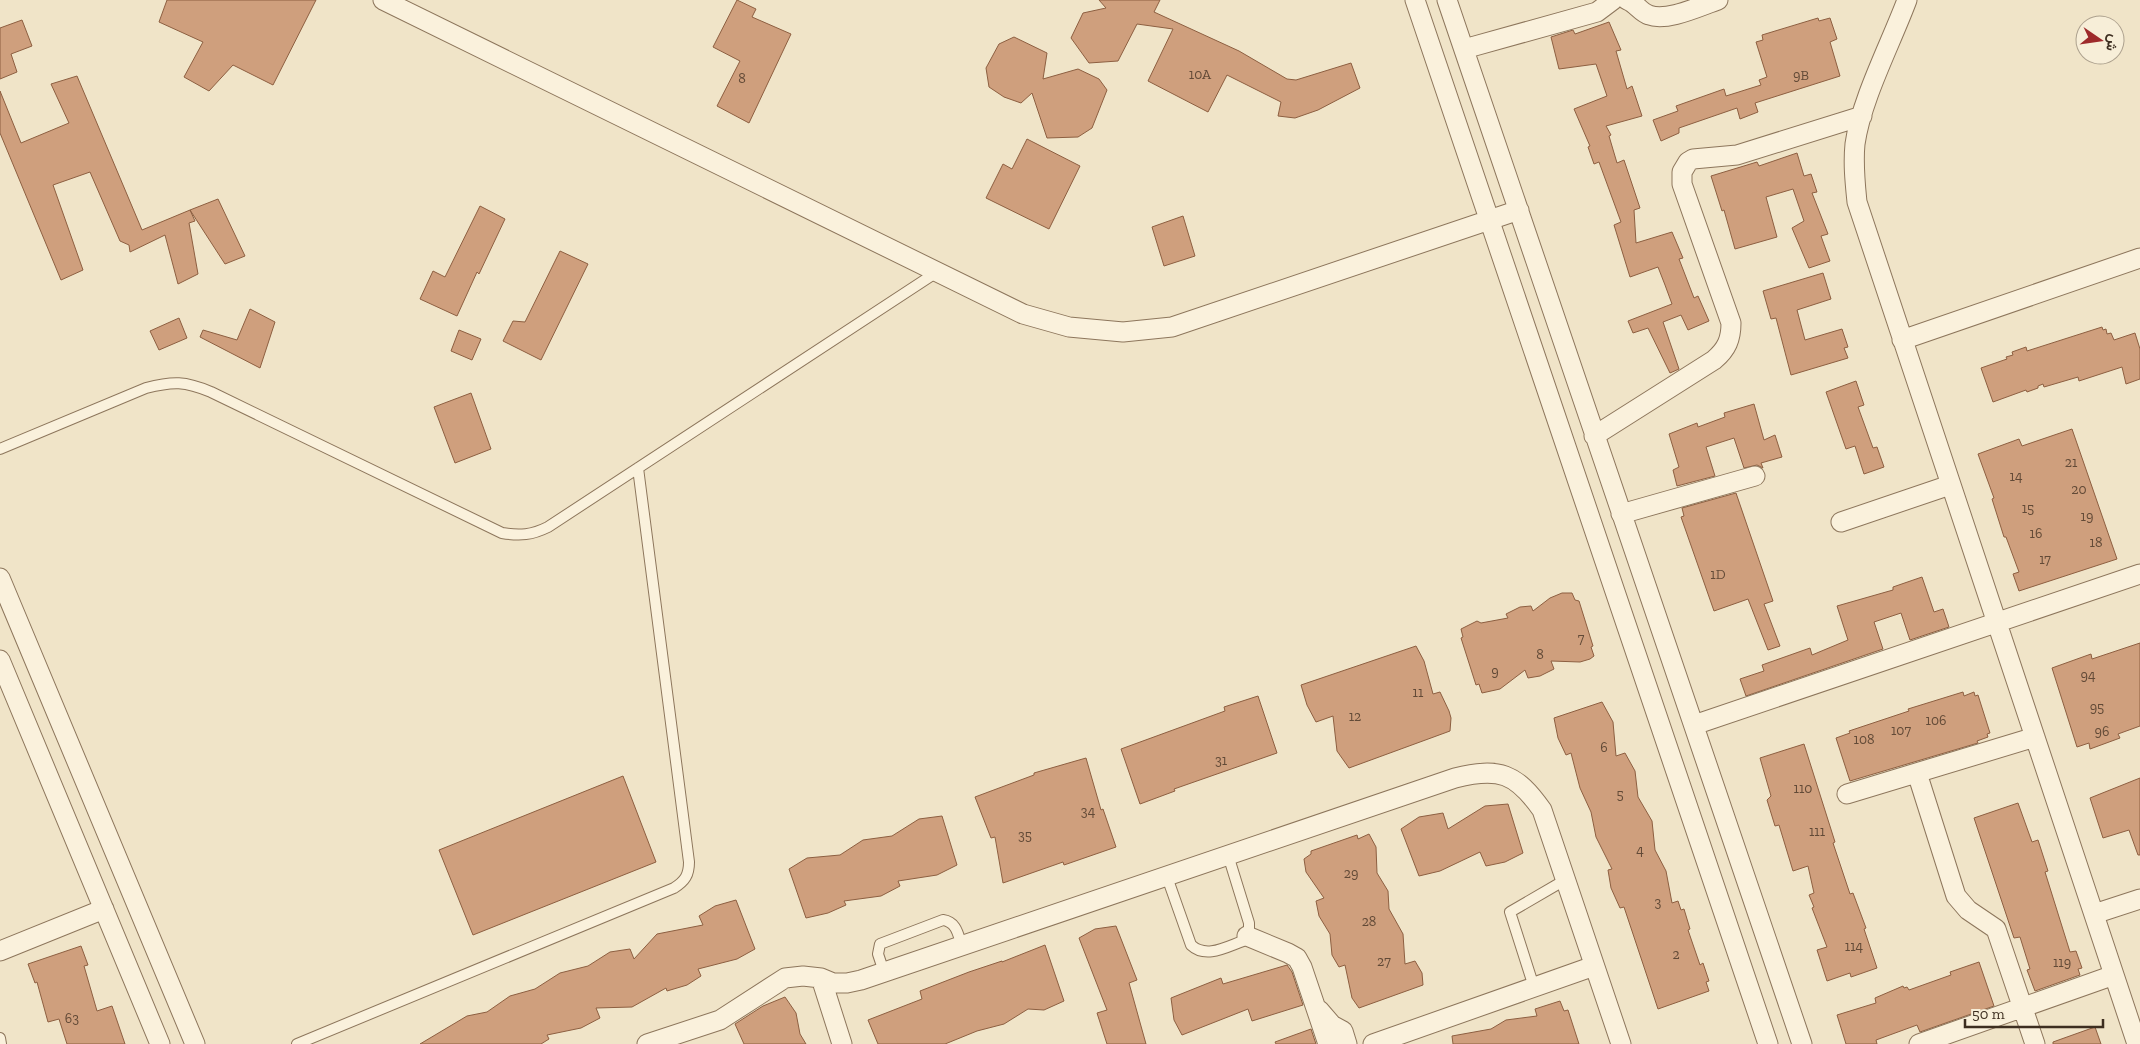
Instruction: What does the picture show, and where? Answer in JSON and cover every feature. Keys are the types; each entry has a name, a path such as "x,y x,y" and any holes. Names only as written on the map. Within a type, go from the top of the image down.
{"street":[{"path":"383,0 1023,314 1069,327 1123,332 1172,327 1519,210"},
{"path":"1415,0 1768,1044"},
{"path":"1448,0 1594,436 1802,1044"},
{"path":"1464,49 1597,12 1613,0"},
{"path":"1627,0 1633,2 1648,15 1665,18 1718,0"},
{"path":"1907,0 1862,116 1855,144 1854,173 1857,202 2137,1044"},
{"path":"1594,436 1714,360 1728,344 1731,334 1731,323 1682,184 1681,178 1685,166 1694,159 1737,155 1862,116"},
{"path":"1902,340 2140,258"},
{"path":"1621,514 1755,476"},
{"path":"1841,522 1950,485"},
{"path":"1694,725 2140,574"},
{"path":"0,578 195,1044"},
{"path":"0,660 160,1044"},
{"path":"1847,794 2035,737"},
{"path":"648,1044 720,1020 784,978 802,976 821,978 833,983 847,983 884,972 1480,771 1505,776 1527,789 1542,810 1621,1044"},
{"path":"1917,773 1956,896 1973,914 1996,930 2035,1044"},
{"path":"2094,914 2140,899"},
{"path":"0,951 104,909"},
{"path":"1247,936 1297,958 1302,967 1328,1044"},
{"path":"1373,1044 1594,966"},
{"path":"1919,1044 2114,975"},
{"path":"821,978 842,1044"},
{"path":"1314,1005 1332,1025 1343,1032 1347,1044"}],"lane":[{"path":"0,449 146,388 168,382 190,383 502,533 518,536 534,534 548,527 938,272"},
{"path":"297,1044 674,888 683,883 689,873 638,468"},
{"path":"1167,877 1191,945 1196,950 1208,953 1243,941 1247,936 1249,923 1228,856"},
{"path":"1534,987 1510,912 1565,880"},
{"path":"884,972 878,954 880,944 943,920 948,921 955,927 962,946"},
{"path":"0,1038 1,1044"}],"building":[{"path":"167,0 316,0 273,85 233,65 209,91 184,77 203,42 159,22"},
{"path":"737,0 756,9 752,17 791,34 749,123 717,106 740,61 713,47"},
{"path":"1099,0 1160,0 1154,12 1239,51 1287,79 1296,80 1351,63 1360,88 1318,110 1295,118 1278,116 1281,102 1227,75 1208,112 1148,81 1173,29 1137,24 1118,61 1089,63 1071,38 1083,13 1106,8"},
{"path":"1818,18 1819,21 1830,18 1837,39 1830,42 1840,76 1755,103 1758,112 1740,119 1737,108 1679,128 1679,133 1661,141 1653,120 1678,111 1676,106 1724,89 1726,96 1761,85 1759,80 1767,77 1756,42 1763,40 1762,35"},
{"path":"22,20 32,46 11,54 17,72 0,79 0,28"},
{"path":"1609,22 1621,50 1616,51 1627,89 1632,86 1642,116 1606,126 1611,135 1609,136 1617,163 1624,160 1640,208 1634,210 1636,243 1672,232 1683,258 1679,259 1694,298 1698,296 1709,321 1688,330 1681,315 1663,322 1679,369 1670,373 1648,328 1633,333 1628,321 1672,304 1658,267 1630,277 1614,225 1621,222 1599,162 1594,164 1588,147 1590,146 1574,109 1607,96 1596,64 1559,69 1551,37 1573,30 1575,34"},
{"path":"1014,37 1047,53 1043,79 1078,69 1099,79 1107,90 1092,128 1078,137 1047,138 1032,93 1021,103 1004,97 989,87 986,68 999,44"},
{"path":"77,76 142,230 190,210 195,221 189,223 198,274 178,284 165,235 130,252 129,245 120,241 90,172 53,185 83,270 61,280 0,133 0,91 21,143 69,123 51,84"},
{"path":"1027,139 1080,166 1049,229 986,198 1003,164 1012,169"},
{"path":"1797,153 1804,176 1811,174 1817,192 1812,193 1828,234 1821,236 1830,261 1809,268 1792,228 1804,221 1793,189 1766,197 1777,237 1735,249 1724,210 1722,211 1711,176 1757,162 1759,166"},
{"path":"218,199 245,256 225,264 190,210"},
{"path":"480,206 505,219 479,274 477,272 457,316 420,299 433,271 445,277"},
{"path":"1183,216 1195,256 1164,266 1152,227"},
{"path":"560,251 588,264 541,360 503,341 513,321 525,322"},
{"path":"1823,273 1831,299 1797,310 1805,340 1842,329 1848,347 1844,348 1848,358 1791,375 1776,318 1771,319 1763,291"},
{"path":"250,309 275,322 260,368 200,337 203,330 237,340"},
{"path":"179,318 187,338 159,350 150,331"},
{"path":"2102,327 2103,330 2106,329 2107,334 2111,333 2114,340 2135,333 2140,349 2140,379 2126,384 2122,367 2079,381 2078,377 2044,387 2043,384 2027,392 2026,390 1993,402 1981,368 2007,359 2006,357 2013,355 2012,352 2026,347 2027,351"},
{"path":"459,330 481,339 472,360 451,351"},
{"path":"1856,381 1864,405 1858,407 1873,448 1877,447 1884,467 1864,474 1855,446 1846,449 1826,392"},
{"path":"471,393 491,449 455,463 434,407"},
{"path":"1754,404 1764,440 1775,435 1782,457 1761,463 1763,468 1757,465 1744,468 1734,438 1706,447 1715,476 1677,486 1673,470 1679,467 1669,434 1697,423 1698,427 1725,417 1724,413"},
{"path":"2072,429 2117,559 2019,591 2013,574 2019,572 2006,537 2004,537 1992,499 1994,498 1978,454 2019,439 2022,446"},
{"path":"1736,493 1773,601 1764,604 1780,646 1768,650 1748,599 1714,611 1681,517 1684,516 1682,508"},
{"path":"1922,577 1934,612 1943,609 1949,627 1910,640 1901,613 1874,622 1883,649 1746,696 1740,679 1764,671 1762,665 1810,648 1812,655 1848,640 1837,606 1893,590 1893,587"},
{"path":"1562,593 1572,593 1575,600 1579,601 1593,646 1591,647 1594,656 1580,662 1551,661 1554,669 1540,676 1528,678 1525,670 1500,689 1482,693 1479,684 1476,685 1461,638 1463,637 1461,629 1477,621 1481,623 1508,618 1506,614 1520,607 1531,606 1533,611 1550,598"},
{"path":"2140,643 2140,726 2118,734 2120,738 2090,749 2089,743 2077,747 2052,668 2091,654 2092,659"},
{"path":"1416,646 1424,661 1433,694 1440,692 1449,711 1451,718 1450,731 1349,768 1337,751 1333,716 1316,722 1307,705 1301,685"},
{"path":"1963,692 1964,696 1974,692 1975,696 1978,695 1990,733 1987,734 1988,737 1977,741 1978,743 1850,781 1836,738 1850,733 1849,731 1909,711 1908,709"},
{"path":"1258,696 1277,753 1174,789 1175,791 1140,804 1121,749 1225,711 1224,707"},
{"path":"1602,702 1613,722 1616,756 1625,753 1635,771 1638,797 1652,821 1655,850 1666,871 1672,903 1678,901 1681,910 1684,909 1690,929 1688,930 1700,965 1703,963 1709,981 1706,982 1709,991 1658,1009 1624,907 1620,908 1611,888 1608,870 1612,869 1596,837 1591,812 1580,788 1571,753 1566,755 1558,738 1554,718"},
{"path":"1804,744 1835,842 1833,843 1850,894 1853,893 1866,928 1864,929 1877,968 1851,977 1850,973 1827,981 1817,950 1827,947 1812,908 1814,907 1809,895 1814,893 1808,866 1793,871 1779,825 1775,826 1767,800 1771,796 1760,758"},
{"path":"1086,758 1101,810 1103,809 1116,847 1064,865 1063,862 1003,883 995,837 991,838 975,797 1034,775 1034,773"},
{"path":"623,776 656,862 473,935 439,850"},
{"path":"2140,778 2140,855 2138,855 2129,830 2103,838 2090,798"},
{"path":"2018,803 2032,842 2038,840 2048,871 2045,872 2070,952 2076,951 2082,968 2078,969 2080,975 2035,991 2027,970 2030,969 2020,937 2014,938 1974,818"},
{"path":"1508,804 1523,853 1505,862 1486,866 1480,852 1440,871 1419,876 1401,829 1419,817 1443,813 1448,829 1485,806"},
{"path":"942,816 957,865 937,875 898,881 900,886 881,896 844,901 846,905 828,913 806,918 789,869 807,858 840,855 863,840 892,836 919,819"},
{"path":"1369,834 1376,847 1377,873 1388,891 1389,909 1403,934 1405,964 1415,961 1422,973 1423,985 1359,1008 1352,998 1345,965 1339,967 1332,955 1330,934 1319,916 1316,901 1324,898 1306,872 1304,859 1311,854 1311,851 1357,835 1358,839"},
{"path":"736,900 755,949 737,959 698,969 701,976 687,985 667,991 666,988 632,1007 596,1008 600,1018 581,1028 547,1035 549,1039 541,1044 420,1044 467,1016 487,1012 510,996 535,989 560,973 588,966 610,952 630,949 634,959 657,934 703,925 699,916 715,906"},
{"path":"1116,926 1137,980 1129,983 1146,1044 1107,1044 1097,1013 1107,1010 1079,938 1095,929"},
{"path":"1045,945 1064,1001 1044,1010 1028,1009 1004,1024 977,1031 945,1044 878,1044 868,1020 922,999 920,991"},
{"path":"81,946 88,965 84,966 97,1011 112,1006 125,1044 67,1044 59,1019 48,1022 37,982 35,983 28,964"},
{"path":"1979,962 1994,1006 1920,1032 1917,1025 1876,1040 1877,1044 1846,1044 1837,1015 1876,1003 1875,998 1903,986 1909,990 1951,975 1950,972"},
{"path":"1287,965 1292,972 1303,1005 1252,1021 1248,1009 1182,1035 1174,1020 1171,998 1221,978 1223,984"},
{"path":"785,997 796,1013 800,1034 806,1044 744,1044 735,1024 763,1006"},
{"path":"1560,1001 1564,1011 1568,1010 1579,1044 1453,1044 1452,1036 1491,1029 1506,1020 1537,1016 1535,1009"},
{"path":"2095,1027 2101,1044 2053,1044 2053,1042"},
{"path":"1311,1029 1316,1044 1276,1044 1275,1042"}]}
